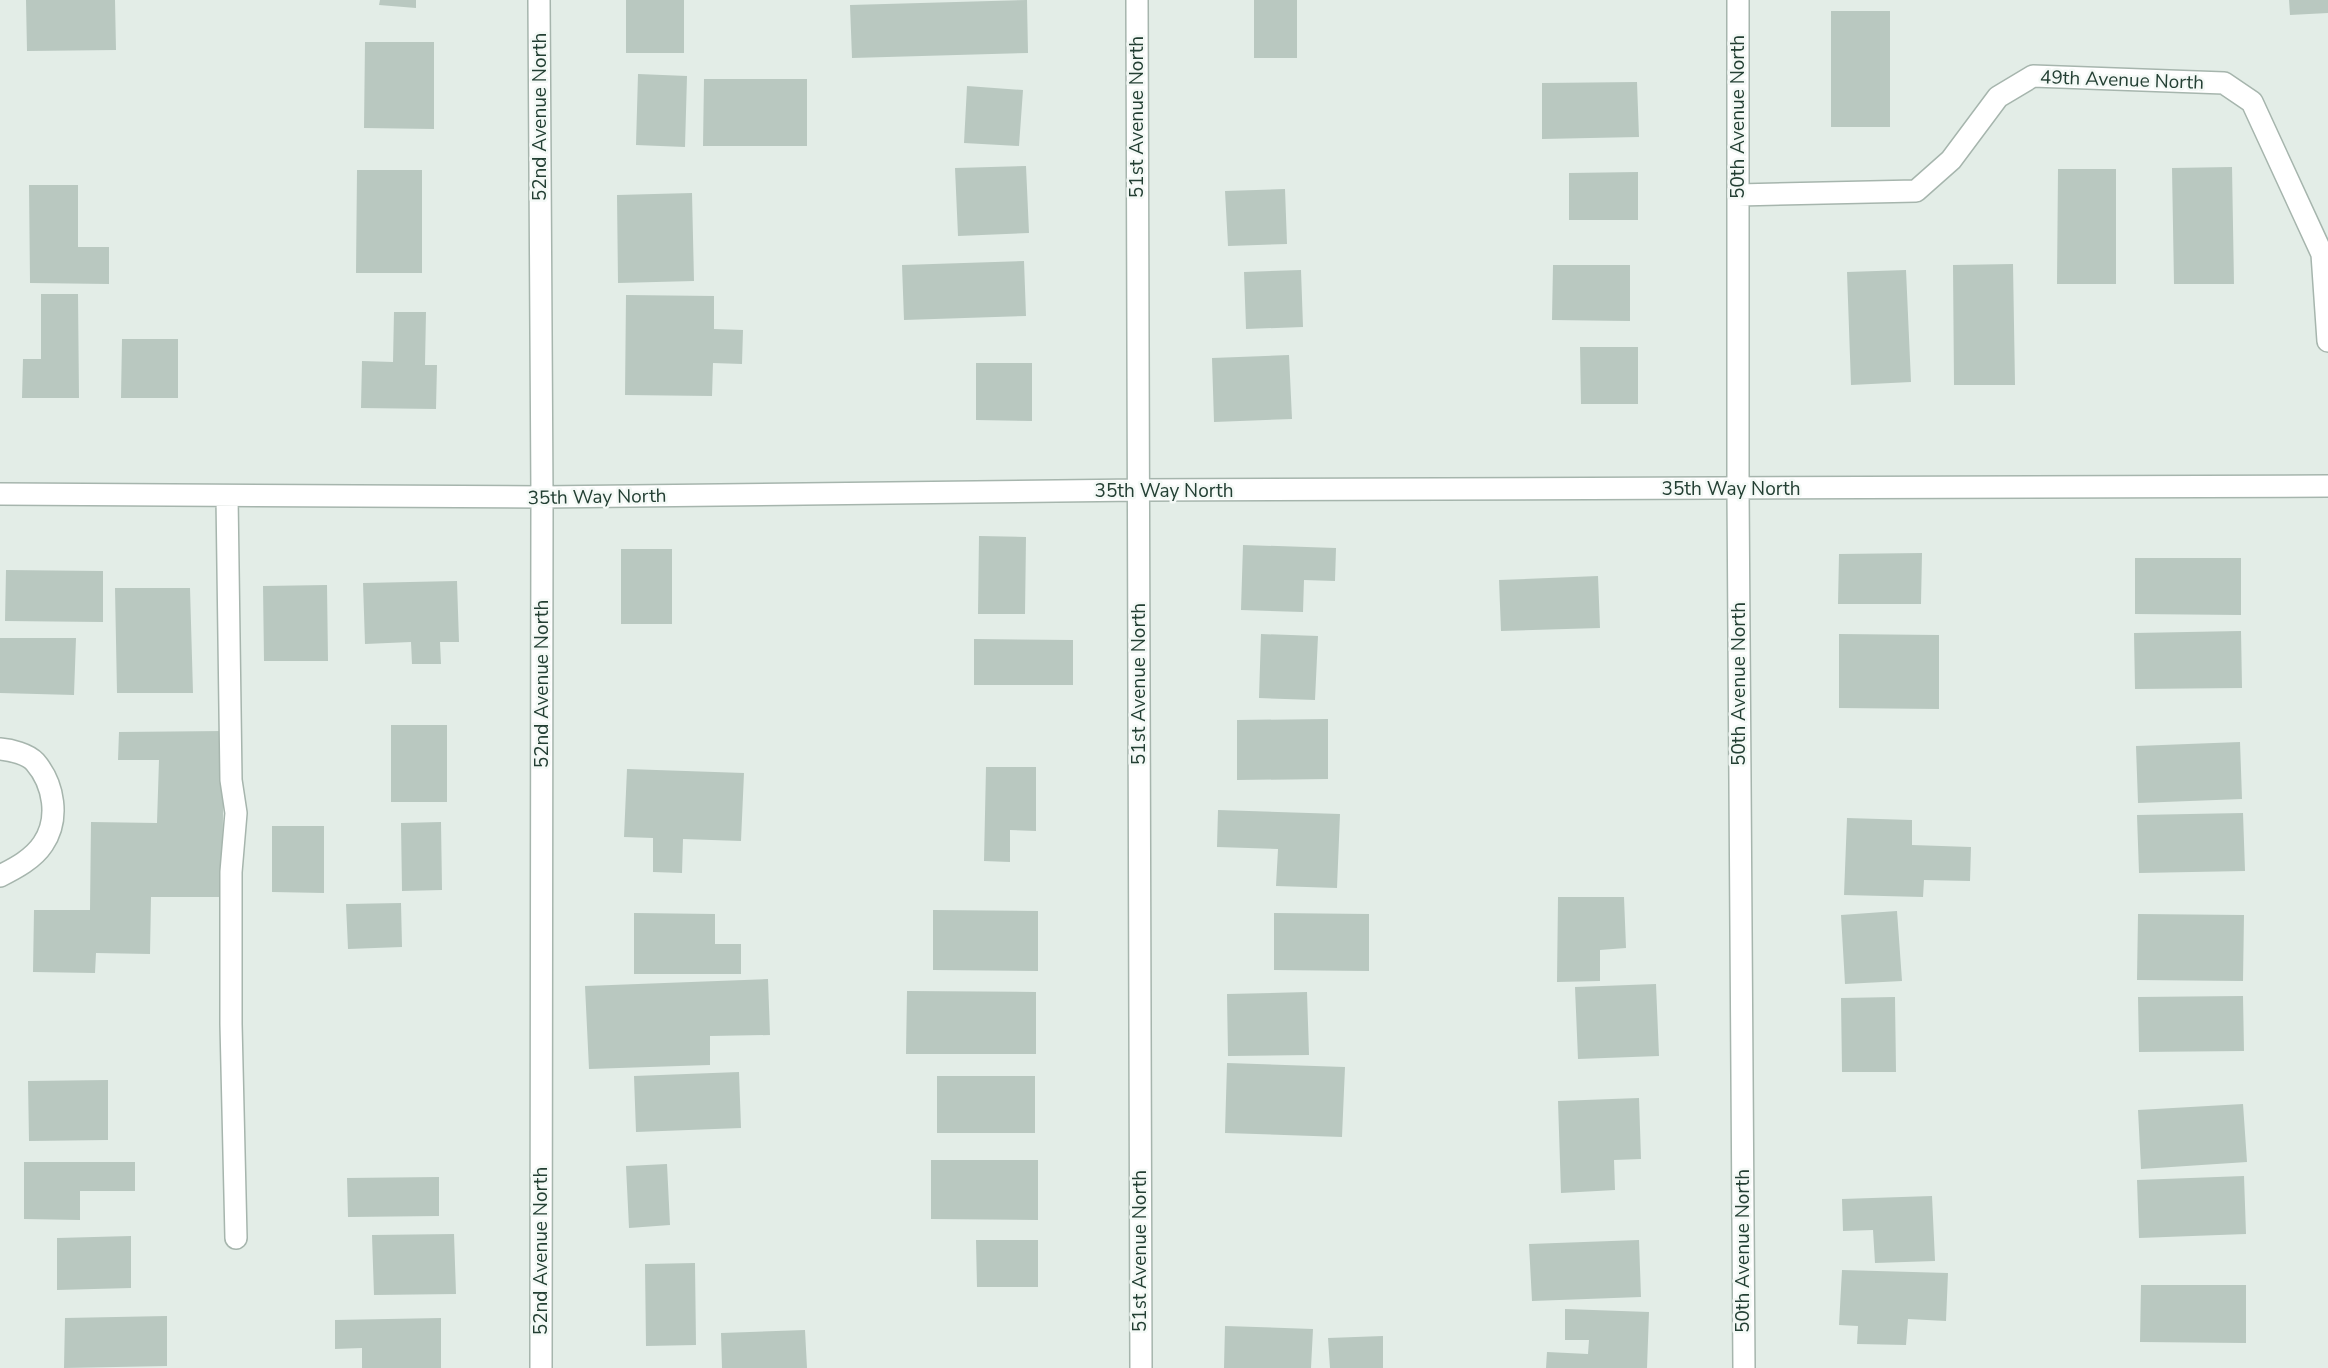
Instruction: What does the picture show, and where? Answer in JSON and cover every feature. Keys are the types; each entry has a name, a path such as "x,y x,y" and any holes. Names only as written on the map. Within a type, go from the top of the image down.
{"street":[{"name":"52nd Avenue North","path":"539,0 542,497 541,1368"},
{"name":"51st Avenue North","path":"1137,0 1141,1368"},
{"name":"50th Avenue North","path":"1738,0 1738,489 1744,1368"},
{"name":"49th Avenue North","path":"1738,195 1916,191 1951,160 1998,97 2033,76 2224,83 2252,102 2325,254 2328,341"},
{"name":"35th Way North","path":"0,494 542,497 1139,490 2328,486"},
{"path":"228,496 231,780 236,813 232,872 232,1024 236,1238"},
{"path":"0,749 12,750 34,760 51,789 54,819 43,844 20,866 0,876"}],"building":[{"path":"26,0 115,0 116,50 27,51"},
{"path":"380,0 416,0 416,8 379,5"},
{"path":"626,0 684,0 684,53 626,53"},
{"path":"1027,0 1028,53 852,58 850,5"},
{"path":"1254,0 1297,0 1297,58 1254,58"},
{"path":"2289,0 2328,0 2328,13 2290,15"},
{"path":"1831,11 1890,11 1890,127 1831,127"},
{"path":"365,42 434,42 434,129 364,128"},
{"path":"638,74 687,76 685,147 636,145"},
{"path":"704,79 807,79 807,146 703,146"},
{"path":"1637,82 1639,137 1542,139 1542,83"},
{"path":"967,86 1023,90 1019,146 964,143"},
{"path":"1026,166 1029,233 958,236 955,168"},
{"path":"2232,167 2234,284 2174,284 2172,168"},
{"path":"2058,169 2116,169 2116,284 2057,284"},
{"path":"357,170 422,170 422,273 356,273"},
{"path":"1638,172 1638,220 1569,220 1569,173"},
{"path":"29,185 78,185 78,247 109,247 109,284 30,283"},
{"path":"1285,189 1287,244 1228,246 1225,191"},
{"path":"692,193 694,281 618,283 617,195"},
{"path":"1024,261 1026,316 904,320 902,265"},
{"path":"2013,264 2015,385 1954,385 1953,265"},
{"path":"1553,265 1630,265 1630,321 1552,320"},
{"path":"1301,270 1303,327 1246,329 1244,272"},
{"path":"1906,270 1911,382 1851,385 1847,272"},
{"path":"41,294 78,294 79,398 22,398 23,359 41,359"},
{"path":"626,295 714,296 714,329 743,330 742,364 713,363 712,396 625,395"},
{"path":"394,312 426,312 425,365 437,365 436,409 361,408 362,361 393,362"},
{"path":"122,339 178,339 178,398 121,398"},
{"path":"1580,347 1638,347 1638,404 1581,404"},
{"path":"1289,355 1292,419 1214,422 1212,358"},
{"path":"976,363 1032,363 1032,421 976,420"},
{"path":"979,536 1026,537 1025,614 978,614"},
{"path":"1243,545 1336,548 1335,581 1304,580 1303,612 1241,610"},
{"path":"621,549 672,549 672,624 621,624"},
{"path":"1922,553 1921,604 1838,604 1839,554"},
{"path":"2135,558 2241,558 2241,615 2135,614"},
{"path":"6,570 103,571 103,622 5,621"},
{"path":"1598,576 1600,628 1501,631 1499,580"},
{"path":"457,581 459,642 440,642 441,664 412,664 411,642 365,644 363,583"},
{"path":"327,585 328,661 264,661 263,586"},
{"path":"115,588 190,588 193,693 117,693"},
{"path":"2241,631 2242,688 2135,689 2134,633"},
{"path":"1261,634 1318,636 1315,700 1259,698"},
{"path":"1839,634 1939,635 1939,709 1839,708"},
{"path":"0,638 76,638 74,695 0,693"},
{"path":"974,639 1073,640 1073,685 974,685"},
{"path":"1328,719 1328,779 1237,780 1237,720"},
{"path":"391,725 447,725 447,802 391,802"},
{"path":"224,731 222,897 151,897 150,954 96,953 95,973 33,972 34,910 90,910 91,822 157,823 159,760 118,760 119,732"},
{"path":"2240,742 2242,799 2138,803 2136,746"},
{"path":"986,767 1036,767 1036,831 1010,830 1010,862 984,861"},
{"path":"627,769 744,773 741,841 683,839 682,873 653,872 653,838 624,837"},
{"path":"1218,810 1340,814 1337,888 1276,886 1278,849 1217,847"},
{"path":"2243,813 2245,871 2139,873 2137,815"},
{"path":"1847,818 1912,820 1912,845 1971,847 1970,881 1924,880 1923,897 1844,895"},
{"path":"441,822 442,890 402,891 401,823"},
{"path":"272,826 324,826 324,893 272,892"},
{"path":"1558,897 1624,897 1626,948 1600,950 1600,981 1557,982"},
{"path":"401,903 402,947 348,949 346,904"},
{"path":"933,910 1038,911 1038,971 933,970"},
{"path":"1897,911 1902,981 1845,984 1841,915"},
{"path":"634,913 715,914 715,944 741,944 741,974 634,974"},
{"path":"1274,913 1369,914 1369,971 1274,970"},
{"path":"2138,914 2244,915 2243,981 2137,980"},
{"path":"768,979 770,1035 710,1036 710,1065 589,1069 585,986"},
{"path":"1656,984 1659,1056 1578,1059 1575,987"},
{"path":"907,991 1036,992 1036,1054 906,1054"},
{"path":"1307,992 1309,1055 1228,1056 1227,994"},
{"path":"2243,996 2244,1051 2139,1052 2138,997"},
{"path":"1895,997 1896,1072 1842,1072 1841,998"},
{"path":"1227,1063 1345,1067 1342,1137 1225,1133"},
{"path":"739,1072 741,1128 636,1132 634,1076"},
{"path":"937,1076 1035,1076 1035,1133 937,1133"},
{"path":"108,1080 108,1140 29,1141 28,1081"},
{"path":"1639,1098 1641,1159 1614,1160 1615,1190 1561,1193 1558,1101"},
{"path":"2243,1104 2247,1162 2141,1169 2138,1110"},
{"path":"931,1160 1038,1160 1038,1220 931,1219"},
{"path":"24,1162 135,1162 135,1191 80,1191 80,1220 24,1219"},
{"path":"667,1164 670,1225 629,1228 626,1166"},
{"path":"2244,1176 2246,1234 2139,1238 2137,1180"},
{"path":"439,1177 439,1216 348,1217 347,1178"},
{"path":"1932,1196 1935,1261 1875,1263 1873,1230 1843,1231 1842,1199"},
{"path":"454,1234 456,1294 374,1295 372,1235"},
{"path":"131,1236 131,1288 57,1290 57,1238"},
{"path":"976,1240 1038,1240 1038,1287 977,1287"},
{"path":"1639,1240 1641,1297 1532,1301 1529,1244"},
{"path":"695,1263 696,1345 646,1346 645,1264"},
{"path":"1842,1270 1948,1273 1946,1321 1908,1319 1906,1345 1857,1344 1858,1326 1839,1325"},
{"path":"2141,1285 2246,1285 2246,1343 2140,1342"},
{"path":"1565,1309 1649,1312 1647,1368 1546,1368 1547,1352 1588,1354 1589,1340 1565,1340"},
{"path":"167,1316 167,1366 64,1368 65,1318"},
{"path":"441,1318 441,1368 362,1368 362,1348 335,1349 335,1320"},
{"path":"1225,1326 1313,1329 1311,1368 1224,1368"},
{"path":"805,1330 807,1368 722,1368 721,1333"},
{"path":"1383,1336 1383,1368 1330,1368 1328,1338"}]}
